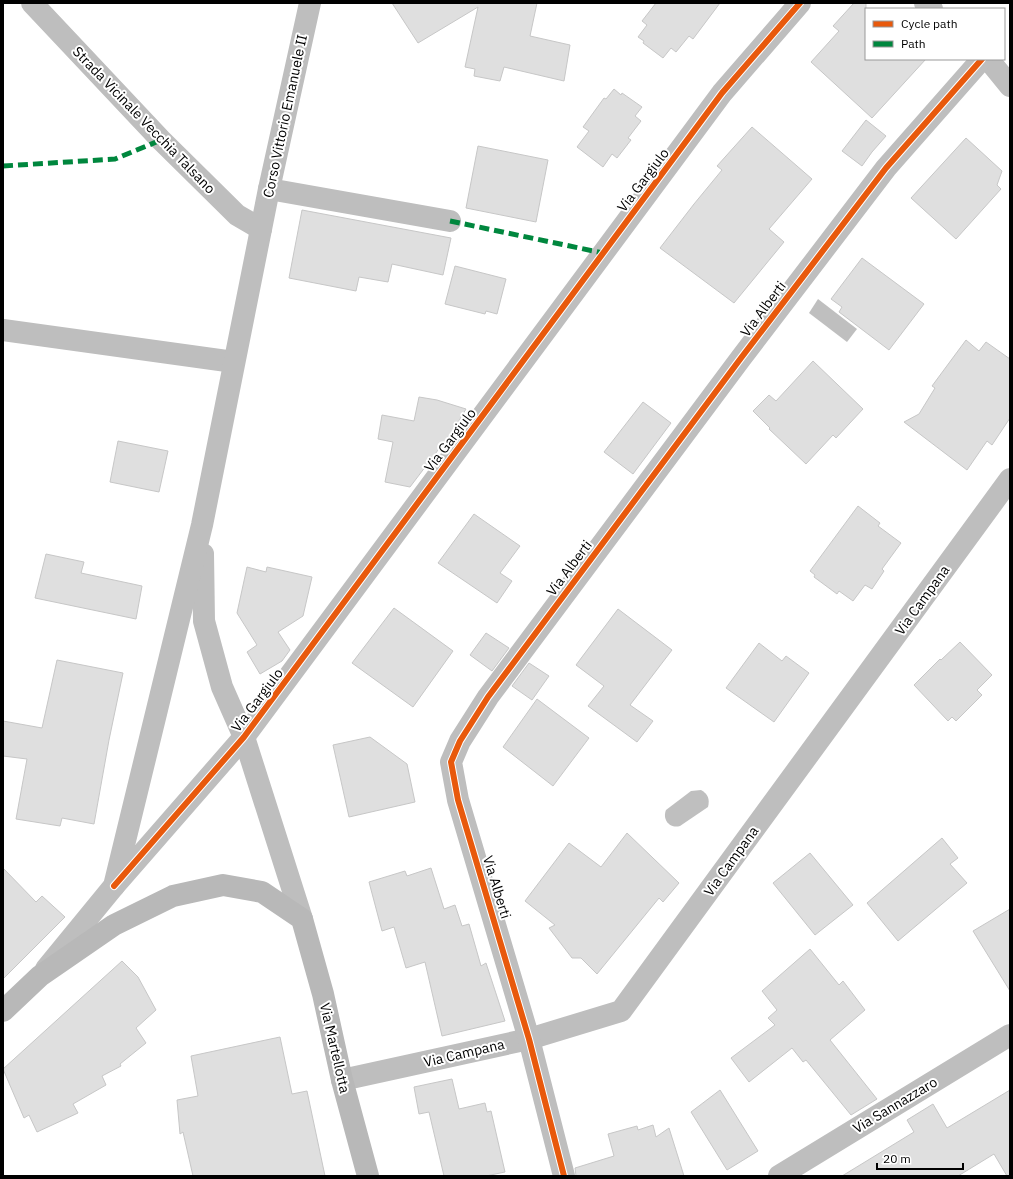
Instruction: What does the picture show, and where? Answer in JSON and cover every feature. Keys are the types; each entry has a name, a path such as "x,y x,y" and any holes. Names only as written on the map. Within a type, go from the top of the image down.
{"main road":[{"path":"3,1011 40,976 114,925 173,896 223,885 262,892 302,919"},
{"name":"Via Martellotta","path":"302,919 323,994 342,1080 368,1176"}],"street":[{"name":"Strada Vicinale Vecchia Talsano","path":"32,3 161,140 237,216 261,229"},
{"name":"Corso Vittorio Emanuele II","path":"202,524 269,189 310,3"},
{"name":"Via Gargiulo","path":"40,976 114,886 244,738 722,93 800,3"},
{"name":"Via Alberti","path":"564,1176 529,1039 458,800 451,762 460,741 488,697 746,352 886,168 981,60"},
{"path":"989,60 1010,86"},
{"path":"269,189 450,221"},
{"path":"3,330 234,362"},
{"name":"Via Campana","path":"342,1080 529,1039 621,1011 1010,479"},
{"path":"202,524 204,621 222,687 244,738 302,919"},
{"path":"114,886 202,524"},
{"name":"Via Sannazzaro","path":"779,1176 1010,1035"}],"shaded area":[{"path":"818,299 857,329 847,342 809,313"},
{"path":"701,790 708,797 708,807 680,826 676,827 670,825 665,817 666,810 691,791"}],"building":[{"path":"392,3 537,3 530,36 570,45 564,81 504,67 500,81 474,76 475,69 465,67 478,7 418,43"},
{"path":"656,3 720,3 693,39 689,36 676,52 671,48 663,58 643,43 644,41 638,37 647,25 642,21"},
{"path":"854,3 866,3 865,60 925,60 872,118 811,62 839,31 833,26"},
{"path":"614,89 621,95 622,93 642,107 635,116 641,121 628,138 631,140 617,158 612,154 603,167 577,147 589,131 583,127 604,98 606,99"},
{"path":"866,120 886,136 862,166 842,151"},
{"path":"752,127 812,179 769,229 784,242 734,303 660,248 722,170 717,166"},
{"path":"966,138 1002,171 997,185 1001,189 956,239 911,198"},
{"path":"478,146 548,160 536,222 466,208"},
{"path":"302,210 451,238 443,275 392,264 388,282 359,277 356,291 289,278"},
{"path":"862,258 924,304 889,350 839,312 842,307 831,299"},
{"path":"455,266 506,279 497,314 486,311 485,314 445,304"},
{"path":"966,340 979,351 986,342 1010,359 1010,418 992,445 987,441 967,470 904,422 919,414 935,388 932,386"},
{"path":"813,361 863,409 836,438 833,435 806,464 769,429 770,428 753,411 769,395 776,401"},
{"path":"419,397 437,400 466,409 454,429 410,487 385,482 393,442 378,439 382,415 414,421"},
{"path":"643,402 671,423 633,474 604,452"},
{"path":"118,441 168,451 159,492 110,482"},
{"path":"858,506 880,523 878,526 901,543 882,569 884,571 872,589 865,585 853,601 839,591 837,594 814,577 815,575 810,571"},
{"path":"474,514 520,546 500,573 512,581 497,603 438,563"},
{"path":"46,554 84,562 81,573 142,586 136,619 35,598"},
{"path":"247,567 266,572 267,567 312,577 303,616 278,632 290,650 282,661 260,674 247,652 257,645 237,613"},
{"path":"394,608 453,651 413,707 352,663"},
{"path":"618,609 672,650 630,705 653,721 637,742 588,706 604,686 576,665"},
{"path":"486,633 509,648 492,671 470,655"},
{"path":"960,642 992,675 977,690 982,695 956,721 952,717 948,721 914,685 940,659 941,660"},
{"path":"759,643 782,661 786,656 809,673 774,722 726,688"},
{"path":"57,660 123,673 94,824 62,818 60,826 16,819 27,759 3,756 3,721 42,728"},
{"path":"529,663 549,676 532,700 512,686"},
{"path":"537,699 589,738 553,786 503,747"},
{"path":"370,737 407,764 415,802 349,817 333,745"},
{"path":"627,833 679,883 663,902 659,898 597,974 581,958 572,958 549,928 555,925 525,901 569,843 601,867"},
{"path":"942,838 958,858 950,864 967,883 898,941 867,903"},
{"path":"810,853 853,905 815,935 773,883"},
{"path":"3,868 36,902 42,896 65,917 3,979"},
{"path":"431,868 444,909 455,905 462,926 469,924 481,966 486,963 505,1021 442,1036 425,962 406,968 394,927 382,931 369,882 405,871 407,876"},
{"path":"1010,909 1010,991 973,931"},
{"path":"810,949 839,985 843,981 865,1010 830,1040 877,1099 851,1115 806,1060 803,1062 792,1048 749,1082 731,1058 775,1025 768,1018 777,1010 762,991"},
{"path":"122,961 138,977 156,1010 136,1028 146,1043 120,1064 121,1066 102,1076 106,1085 73,1104 78,1113 37,1132 29,1115 24,1118 3,1069"},
{"path":"280,1037 292,1094 307,1091 325,1176 193,1176 183,1132 180,1134 177,1100 198,1096 191,1056"},
{"path":"452,1079 459,1109 485,1103 487,1112 491,1111 505,1172 486,1176 444,1176 429,1112 419,1114 414,1087"},
{"path":"720,1090 758,1151 727,1170 691,1112"},
{"path":"1010,1090 1010,1176 1007,1176 994,1154 958,1176 842,1176 914,1132 907,1120 933,1104 947,1128"},
{"path":"653,1125 656,1137 669,1128 684,1176 576,1176 575,1168 614,1156 608,1134 637,1126 638,1130"}],"marked path":[{"path":"3,166 115,159 161,140"},
{"path":"450,221 603,253"}],"cycle path":[{"path":"114,886 244,737 722,93 800,3"},
{"path":"564,1176 529,1039 458,800 451,762 460,741 488,697 741,358 886,168 981,60"}]}
